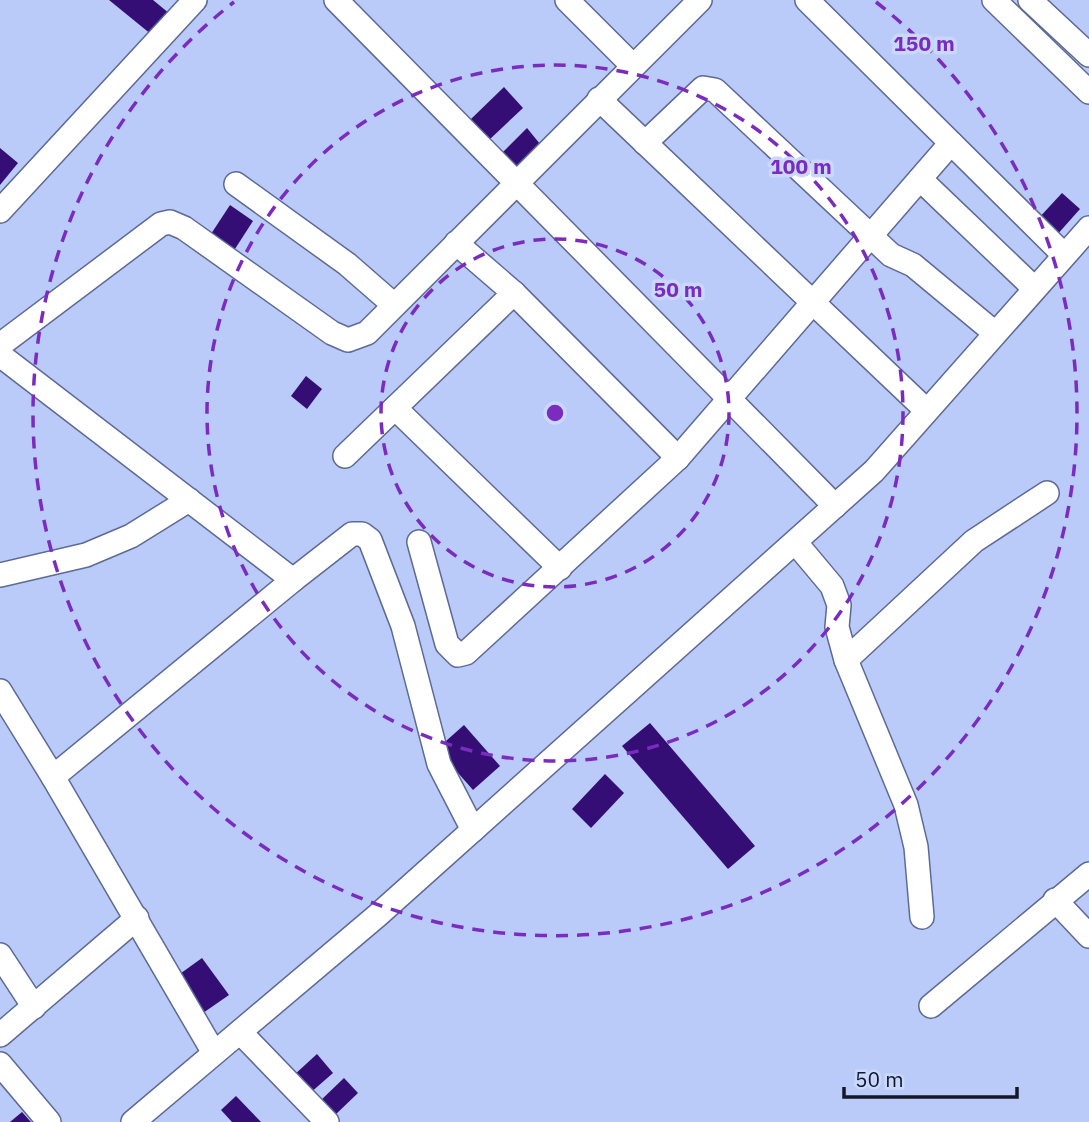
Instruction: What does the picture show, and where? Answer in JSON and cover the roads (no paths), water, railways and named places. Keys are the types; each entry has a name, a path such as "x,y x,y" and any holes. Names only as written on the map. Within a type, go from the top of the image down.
{"street":[{"path":"0,211 195,0"},
{"path":"335,0 835,506"},
{"path":"568,0 633,66"},
{"path":"0,345 161,224 170,222 184,228 331,333 348,340 367,333 700,0"},
{"path":"807,0 1064,255"},
{"path":"994,0 1089,92"},
{"path":"1030,0 1089,55"},
{"path":"645,143 703,88 709,87 869,237 891,255 913,265 995,333"},
{"path":"599,99 926,410"},
{"path":"419,542 447,644 458,655 466,653 678,458 951,143"},
{"path":"920,179 1034,288"},
{"path":"236,184 346,264 394,305"},
{"path":"133,1122 473,830 874,471 1089,228"},
{"path":"456,243 514,293 678,458"},
{"path":"345,456 514,293"},
{"path":"0,355 293,580"},
{"path":"395,408 560,568"},
{"path":"846,660 974,541 1047,493"},
{"path":"0,575 86,555 131,536 189,500"},
{"path":"53,777 293,580 352,534 362,534 370,540 403,626 439,764 473,830"},
{"path":"796,543 832,586 839,605 837,627 846,660 906,805 916,848 922,917"},
{"path":"0,691 214,1053"},
{"path":"931,1006 1089,874"},
{"path":"1055,900 1089,936"},
{"path":"0,1035 136,918"},
{"path":"0,955 34,1007"},
{"path":"240,1032 327,1122"},
{"path":"0,1064 49,1122"}]}
